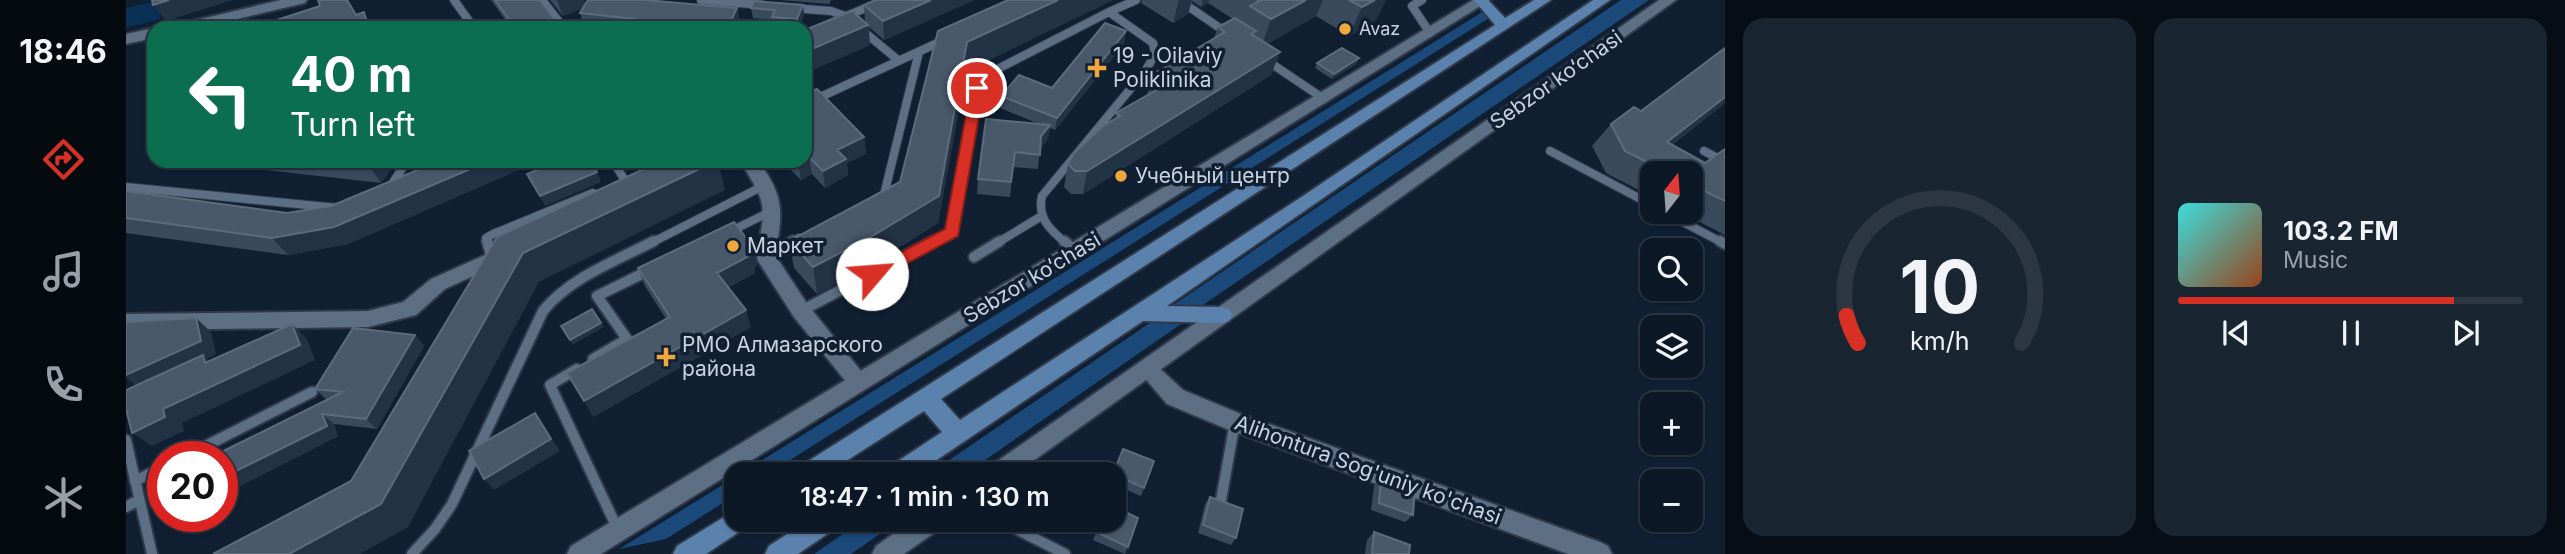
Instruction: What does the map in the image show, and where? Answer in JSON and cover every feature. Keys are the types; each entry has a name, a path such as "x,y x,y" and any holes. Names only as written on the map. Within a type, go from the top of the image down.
{"main road":[{"name":"Sebzor ko‘chasi","path":"915,462 1140,313 1524,29 1544,0"},
{"name":"Sebzor ko‘chasi","path":"825,462 925,397 1524,29 1603,0"},
{"path":"1482,1 1524,29"},
{"path":"1140,313 1222,316"},
{"path":"925,397 958,434"},
{"path":"685,554 724,528"},
{"path":"777,554 794,547 813,532"}],"street":[{"path":"210,21 300,0"},
{"name":"Sebzor ko‘chasi","path":"1014,462 1669,0"},
{"name":"Sebzor ko‘chasi","path":"579,554 1482,1"},
{"path":"126,39 147,34"},
{"path":"755,168 768,184 772,196 773,210 765,256 801,311 859,382"},
{"path":"551,231 624,193"},
{"path":"126,322 368,319 409,309 438,284 516,247"},
{"name":"Alihontura Sog'uniy ko'chasi","path":"1147,369 1175,397 1235,422 1600,554"},
{"path":"884,554 916,532"}],"lane":[{"path":"454,0 469,21"},
{"path":"542,0 558,21"},
{"path":"701,0 831,11 845,16 898,60"},
{"path":"835,21 885,0"},
{"path":"801,311 952,232 977,88 984,76 1136,0"},
{"path":"1179,0 1235,39"},
{"path":"1422,0 1412,6 1430,33"},
{"path":"1076,251 1040,217 1038,207 1042,196 1146,70 1154,54 1153,43 1109,12"},
{"path":"812,101 954,35"},
{"path":"872,201 884,195 919,52"},
{"path":"1258,54 1324,99"},
{"path":"1550,151 1640,199"},
{"path":"1704,151 1725,162"},
{"path":"390,187 402,168"},
{"path":"479,282 493,258 486,239 493,234 624,193 615,168"},
{"path":"378,192 402,181"},
{"path":"412,554 435,529 452,504 543,311 555,296 575,282 768,184"},
{"path":"126,187 340,208 353,202"},
{"path":"714,239 773,210"},
{"path":"974,257 1040,217"},
{"path":"1687,224 1725,244"},
{"path":"765,256 813,232"},
{"path":"618,530 550,385 627,339 597,296 667,262"},
{"path":"286,331 311,319"},
{"path":"216,441 313,392"},
{"path":"1221,500 1235,422"},
{"path":"126,440 152,554"},
{"path":"135,481 147,475"},
{"path":"126,507 139,500"},
{"path":"1022,532 1065,554"}],"shaded area":[{"path":"159,0 160,19 126,28 126,8"},
{"path":"1621,0 1649,0 1200,307 1172,306"},
{"path":"1484,11 1489,18 787,462 759,462"},
{"path":"1151,322 1181,324 982,462 947,462"},
{"path":"724,484 724,502 666,539 619,549"},
{"path":"846,532 883,532 851,554 814,554"}],"building":[{"path":"152,0 169,0 153,5"},
{"path":"318,0 347,0 356,15 364,12 366,21 274,21 320,6"},
{"path":"495,0 540,0 556,21 510,21"},
{"path":"588,0 645,0 737,8 731,21 634,21 635,19 580,13"},
{"path":"876,0 931,0 883,21 864,5"},
{"path":"1008,0 1058,0 967,42 939,196 869,238 813,267 789,241 900,182 938,31"},
{"path":"1257,0 1306,0 1271,19 1250,6 1259,1"},
{"path":"1349,0 1375,0 1362,7"},
{"path":"754,1 803,5 797,19 772,17 775,10 751,8"},
{"path":"852,11 868,25 812,49 812,27"},
{"path":"1235,18 1256,31 1251,34 1280,52 1087,171 1075,171 1068,164 1074,153 1103,126 1120,116 1116,113 1167,84 1153,74 1225,32 1218,27"},
{"path":"1105,23 1126,31 1057,118 1001,96 1019,75 1052,88"},
{"path":"1342,48 1359,58 1334,74 1317,63"},
{"path":"1725,48 1725,97 1667,142 1701,161 1645,161 1625,151 1611,124 1634,107 1641,111"},
{"path":"817,89 864,137 837,150 846,159 823,171 812,160 812,91"},
{"path":"986,119 1050,125 1041,136 1040,155 1015,152 1011,182 978,179"},
{"path":"1725,149 1725,201 1703,190 1703,162"},
{"path":"422,168 473,168 334,227 272,238 126,218 126,191 287,213 331,206"},
{"path":"542,168 594,168 597,172 540,196 527,174"},
{"path":"646,168 701,168 523,253 381,504 289,554 213,554 351,481 497,237"},
{"path":"734,222 753,247 747,250 751,255 717,273 746,310 584,401 567,373 670,317 638,268"},
{"path":"592,309 601,323 570,340 561,326"},
{"path":"196,318 201,341 126,375 126,322"},
{"path":"292,324 300,345 163,409 165,417 132,433 126,409 126,390 203,355 205,363"},
{"path":"353,328 415,335 366,419 322,414 327,426 238,470 238,444 343,392 315,389"},
{"path":"535,413 551,439 484,479 469,451"},
{"path":"1123,449 1154,461 1144,488 1126,480 1126,462 1118,462"},
{"path":"1381,478 1415,490 1413,515 1379,503"},
{"path":"1210,497 1243,509 1236,538 1203,525"},
{"path":"1126,512 1138,518 1128,547 1096,532 1126,532"},
{"path":"1374,532 1410,545 1409,554 1372,554"}],"place":[{"name":"Avaz","path":"1345,29"},
{"name":"19 - Oilaviy Poliklinika","path":"1097,68"},
{"name":"Учебный центр","path":"1121,176"},
{"name":"Маркет","path":"733,246"},
{"name":"РМО Алмазарского района","path":"666,357"}],"route":[{"path":"872,274 952,232 977,88"}]}
